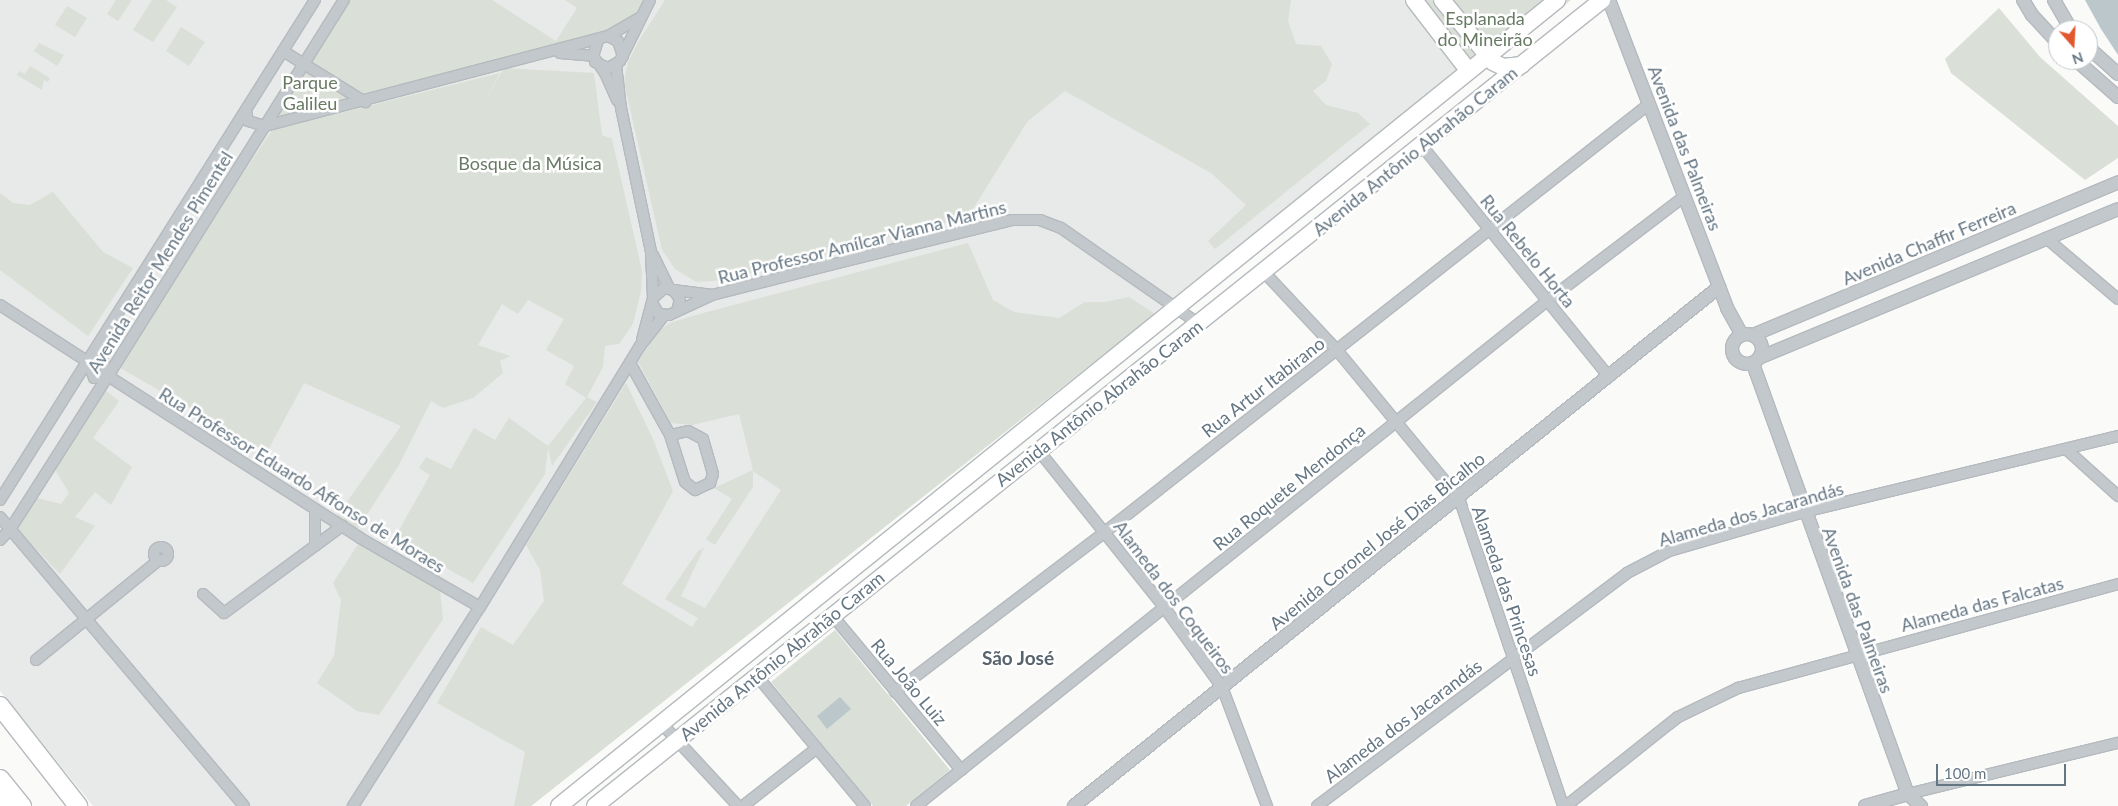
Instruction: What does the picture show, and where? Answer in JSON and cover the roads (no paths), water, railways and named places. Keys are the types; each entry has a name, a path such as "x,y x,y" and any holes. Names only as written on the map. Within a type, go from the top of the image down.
{"highway":[{"path":"0,706 78,806"},
{"path":"0,779 22,806"}],"main road":[{"path":"1414,0 1468,70"},
{"path":"1442,0 1486,56 1503,67 1522,65"},
{"name":"Avenida Antônio Abrahão Caram","path":"559,806 922,514 1175,306 1557,0"},
{"name":"Avenida Antônio Abrahão Caram","path":"595,806 1422,146 1602,0"},
{"path":"922,514 937,532"},
{"path":"0,793 5,806"}],"street":[{"name":"Avenida Reitor Mendes Pimentel","path":"0,500 315,0"},
{"name":"Avenida Reitor Mendes Pimentel","path":"0,540 11,528 108,376 344,0"},
{"path":"546,54 594,59 603,67 620,61 639,18 650,0"},
{"name":"Avenida das Palmeiras","path":"1609,0 1727,308 1742,338"},
{"path":"2023,0 2032,15 2048,32"},
{"path":"2054,0 2065,20"},
{"path":"246,110 248,121 264,126 365,102 598,40 639,18"},
{"path":"608,36 618,41 621,108 651,252 653,300 656,311 664,315"},
{"path":"594,59 598,40"},
{"path":"283,51 365,102"},
{"path":"2098,56 2118,74"},
{"path":"594,59 605,73 621,108"},
{"path":"2087,70 2118,97"},
{"name":"Rua Artur Itabirano","path":"895,692 1105,532 1648,104"},
{"name":"Rua Rebelo Horta","path":"1422,146 1609,377"},
{"name":"Avenida Chaffir Ferreira","path":"1742,338 2118,182"},
{"name":"Rua Roquete Mendonça","path":"916,806 1547,301 1685,196"},
{"path":"1753,362 1763,346 1742,338 1735,359 1753,362 2118,208"},
{"name":"Rua Professor Amílcar Vianna Martins","path":"677,311 712,295 1012,220 1040,220 1061,228 1199,324"},
{"path":"2046,238 2118,299"},
{"path":"353,806 480,607 640,346 664,315 677,311 680,299 671,289 651,252"},
{"name":"Alameda das Princesas","path":"1264,272 1336,349 1459,498 1565,806"},
{"path":"640,346 653,300 659,290 671,289"},
{"name":"Rua Professor Amílcar Vianna Martins","path":"671,289 712,295"},
{"name":"Avenida Coronel José Dias Bicalho","path":"1074,806 1720,290"},
{"path":"0,305 88,362 94,378 108,376 103,361 97,359 88,362"},
{"name":"Avenida das Palmeiras","path":"1753,362 1804,512 1908,794 1921,806"},
{"path":"630,363 670,435 685,482 695,490 710,483 712,465 703,439 688,431 670,435"},
{"name":"Rua Professor Eduardo Affonso de Moraes","path":"108,376 342,526 480,607"},
{"name":"Alameda dos Jacarandás","path":"1317,806 1627,573 1669,551 1804,512 2067,450 2118,436"},
{"name":"Alameda dos Coqueiros","path":"1039,450 1164,607 1222,688 1267,806"},
{"path":"2067,450 2118,496"},
{"path":"314,546 315,509"},
{"path":"0,517 244,806"},
{"path":"203,594 224,613 342,526"},
{"path":"36,660 159,560"},
{"name":"Alameda das Falcatas","path":"1565,806 1678,717 1738,688 1856,654 2118,584"},
{"name":"Rua João Luiz","path":"832,615 961,770"},
{"path":"757,676 865,806"},
{"path":"662,724 738,806"},
{"path":"1865,806 2118,743"},
{"path":"743,806 817,748"}],"district":[{"name":"São José","path":"1018,658"}],"park label":[{"name":"Esplanada do Mineirão","path":"1485,29"},
{"name":"Parque Galileu","path":"310,94"},
{"name":"Bosque da Música","path":"530,163"}]}
